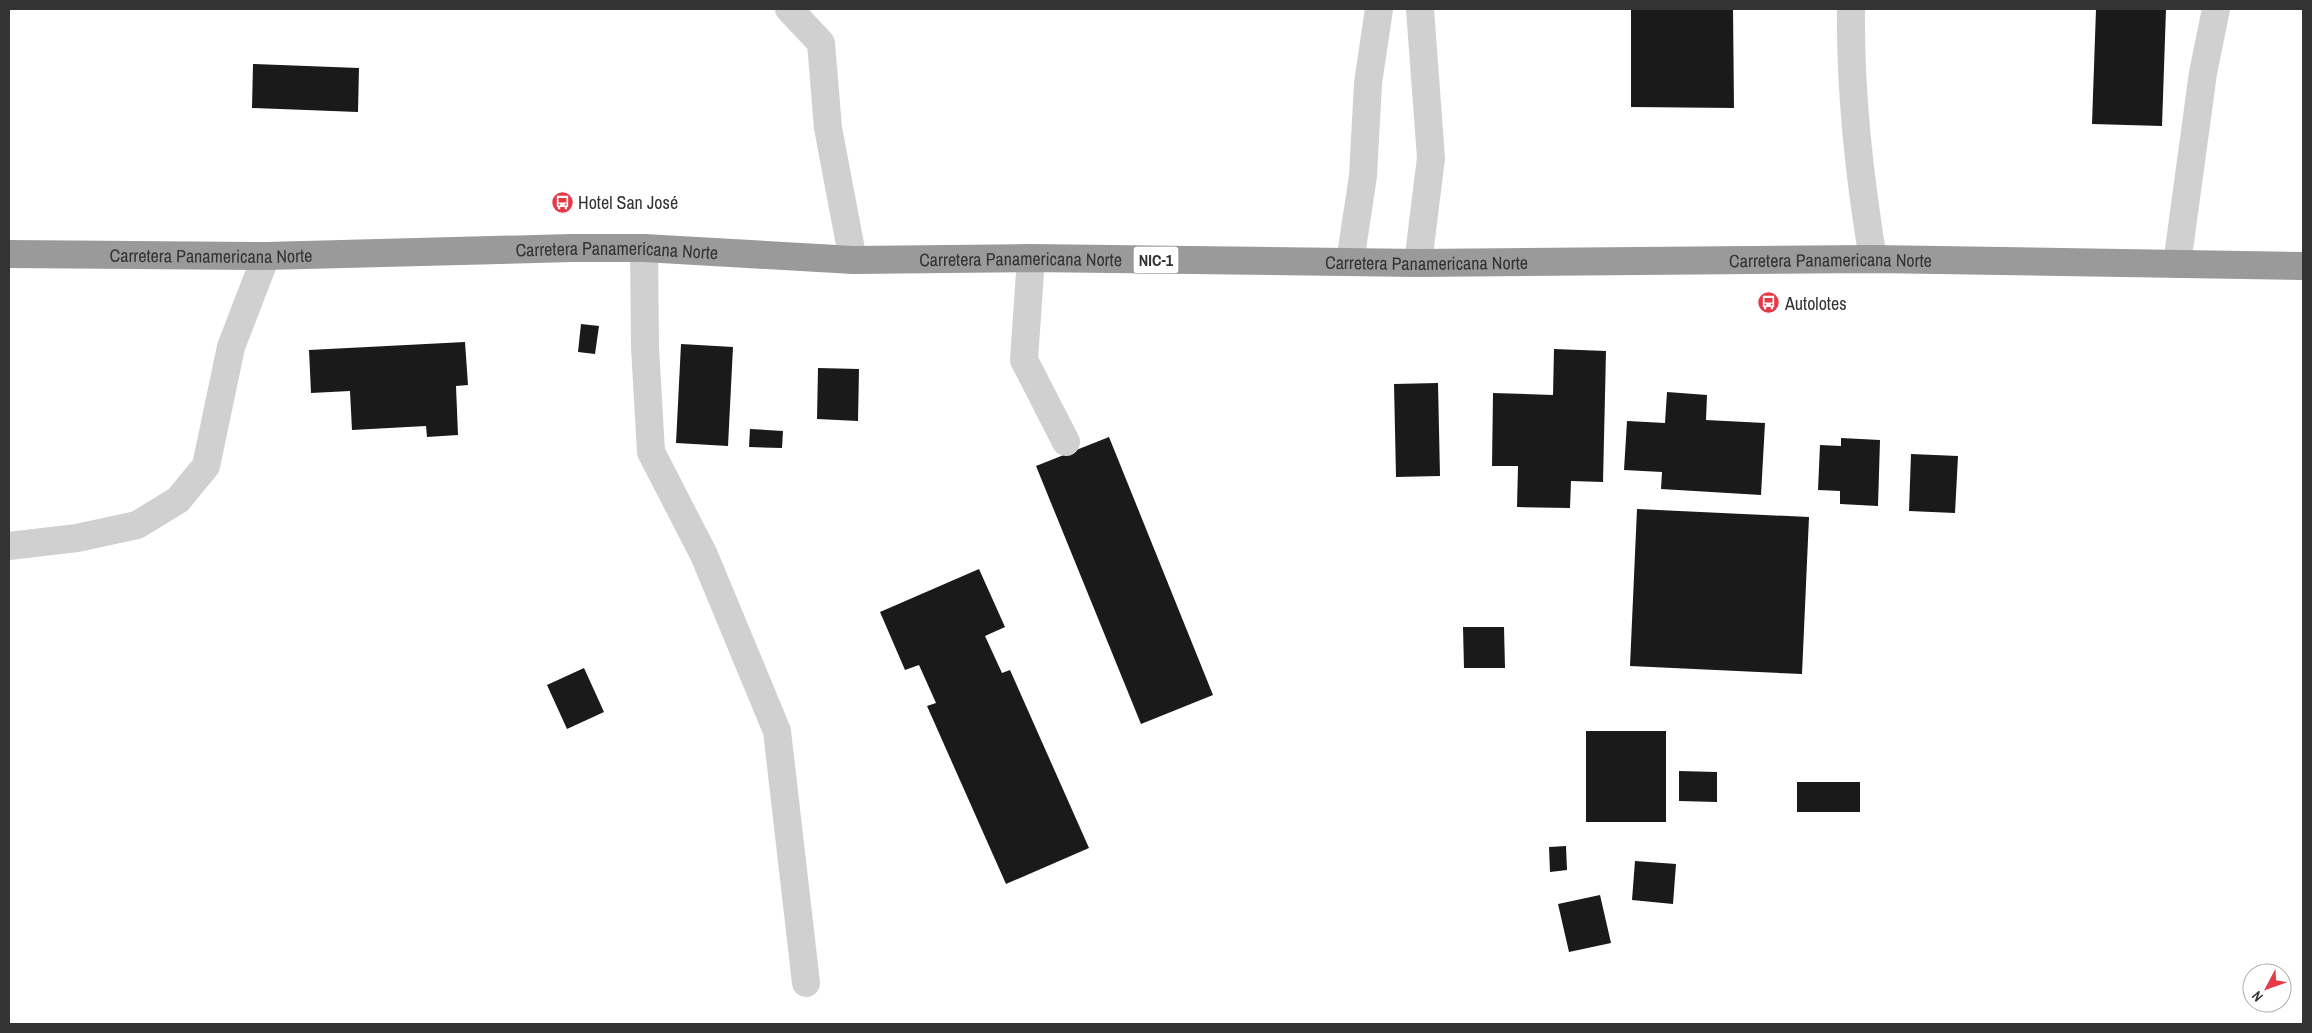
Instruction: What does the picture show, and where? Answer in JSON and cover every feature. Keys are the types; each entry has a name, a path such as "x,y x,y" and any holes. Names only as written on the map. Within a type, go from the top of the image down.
{"highway":[{"name":"Carretera Panamericana Norte","path":"9,254 266,256 572,248 644,248 853,260 1031,258 1418,263 1873,259 2303,266"}],"street":[{"path":"789,9 822,44 828,128 853,260"},
{"path":"1350,262 1363,176 1368,82 1379,9"},
{"path":"1418,263 1431,158 1420,9"},
{"path":"1851,9 1851,59 1860,185 1873,259"},
{"path":"2177,264 2203,72 2216,9"},
{"path":"644,248 645,347 651,452 704,555 777,731 806,983"},
{"path":"9,546 77,538 138,525 178,500 206,466 231,347 266,256"},
{"path":"1031,258 1024,360 1066,442"}],"building":[{"path":"1631,9 1733,9 1734,108 1631,107"},
{"path":"2096,9 2166,9 2162,126 2092,124"},
{"path":"253,64 359,68 358,112 252,108"},
{"path":"581,324 599,326 595,354 578,352"},
{"path":"465,342 468,385 456,386 458,435 427,437 426,426 352,430 350,391 311,393 309,350"},
{"path":"681,344 733,347 728,446 676,443"},
{"path":"1554,349 1606,351 1603,482 1571,481 1570,508 1517,507 1518,466 1492,466 1493,393 1553,395"},
{"path":"818,368 859,369 858,421 817,419"},
{"path":"1438,383 1440,476 1396,477 1394,384"},
{"path":"1667,392 1707,395 1706,420 1765,423 1761,495 1661,489 1662,472 1624,470 1627,421 1665,423"},
{"path":"750,429 783,431 782,448 749,447"},
{"path":"1109,437 1213,695 1141,724 1036,466"},
{"path":"1841,438 1880,440 1878,506 1840,504 1840,491 1818,490 1820,445 1841,446"},
{"path":"1911,454 1958,456 1955,513 1909,511"},
{"path":"1637,509 1809,517 1802,674 1630,666"},
{"path":"979,569 1005,627 985,636 1002,673 1010,670 1089,848 1006,884 927,706 936,703 919,665 905,670 880,612"},
{"path":"1463,627 1504,627 1505,668 1464,668"},
{"path":"584,668 604,712 567,729 547,685"},
{"path":"1586,731 1666,731 1666,822 1586,822"},
{"path":"1679,771 1717,772 1717,802 1679,801"},
{"path":"1797,782 1860,782 1860,812 1797,812"},
{"path":"1566,846 1567,870 1550,872 1549,847"},
{"path":"1635,861 1676,864 1673,904 1632,900"},
{"path":"1600,895 1611,943 1569,952 1558,904"}],"place":[{"name":"Hotel San José","path":"562,202"},
{"name":"Autolotes","path":"1769,303"}]}
